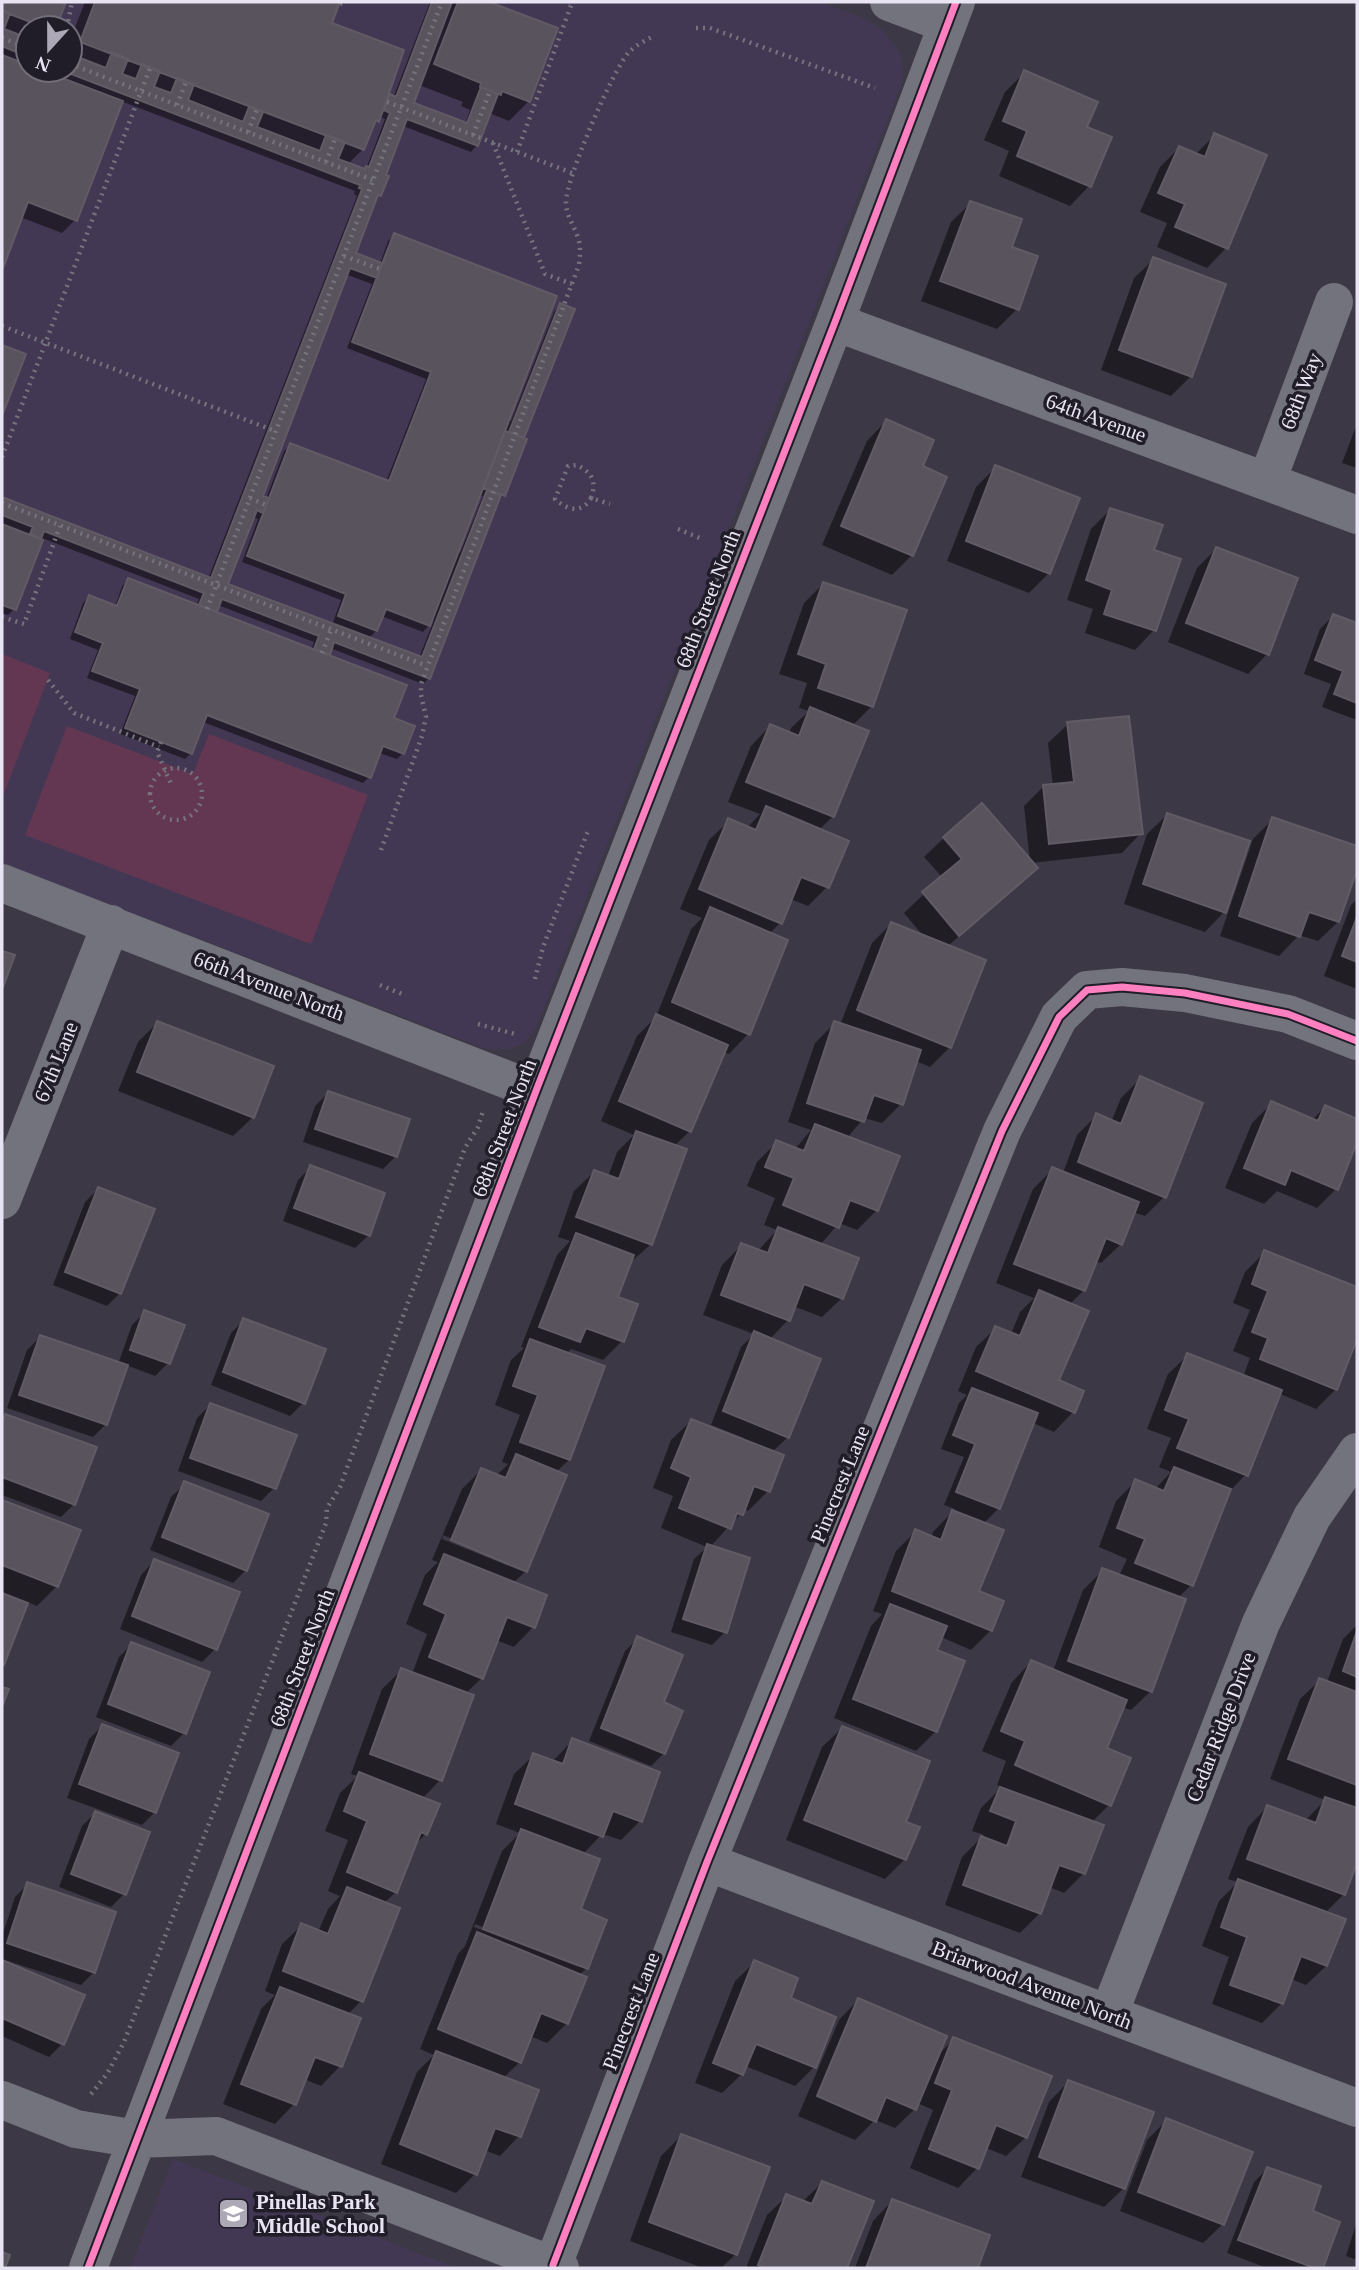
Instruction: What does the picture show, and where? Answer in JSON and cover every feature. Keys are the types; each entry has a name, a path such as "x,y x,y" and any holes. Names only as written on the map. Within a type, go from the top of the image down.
{"street":[{"path":"889,2 951,13"},
{"name":"68th Street North","path":"88,2268 536,1091 835,322 951,13"},
{"name":"68th Way","path":"1267,481 1334,302"},
{"name":"64th Avenue","path":"835,322 1357,515"},
{"name":"66th Avenue North","path":"2,883 536,1091"},
{"name":"67th Lane","path":"2,1200 111,924"},
{"name":"Pinecrest Lane","path":"557,2267 707,1862 1002,1131 1059,1017 1087,990 1122,987 1185,993 1289,1014 1357,1041"},
{"name":"Cedar Ridge Drive","path":"1109,2014 1261,1623 1312,1517 1357,1452"},
{"name":"Briarwood Avenue North","path":"707,1862 1357,2108"},
{"path":"2,2100 76,2129 137,2139 216,2136 557,2267"}],"path":[{"path":"208,608 442,2"},
{"path":"517,152 572,3 569,2"},
{"path":"696,28 710,29 875,88"},
{"path":"381,850 422,736 426,717 421,684 427,666 579,265 578,237 568,216 567,190 618,68 628,53 652,37"},
{"path":"2,457 150,68"},
{"path":"84,69 373,180"},
{"path":"177,105 186,82"},
{"path":"473,135 490,91"},
{"path":"387,102 573,173"},
{"path":"248,132 257,109"},
{"path":"326,162 335,139"},
{"path":"493,143 545,274 572,284"},
{"path":"344,256 380,269"},
{"path":"2,326 275,431"},
{"path":"505,464 513,467"},
{"path":"577,465 592,476 595,484 592,498 582,508 574,510 555,499 568,466 577,465"},
{"path":"250,498 266,505"},
{"path":"592,498 610,504"},
{"path":"2,503 427,666"},
{"path":"2,617 24,624 60,526"},
{"path":"678,529 702,539"},
{"path":"322,653 331,630"},
{"path":"48,680 74,713 160,745 157,752 172,786"},
{"path":"166,770 188,770 201,783 202,801 198,809 185,820 169,820 155,811 151,803 151,787 155,778 166,770"},
{"path":"531,990 543,947 588,831"},
{"path":"380,985 404,995"},
{"path":"512,1041 519,1023"},
{"path":"477,1024 515,1034"},
{"path":"87,2100 95,2086 107,2074 124,2042 326,1523 327,1508 340,1487 465,1148 487,1104"},
{"path":"107,2074 116,2075"}],"shaded area":[{"path":"2,2 821,2 864,18 882,30 899,50 904,68 901,85 536,1028 525,1042 510,1049 486,1049 2,863"},
{"path":"2,654 50,673 2,799"},
{"path":"67,726 193,774 209,734 368,795 311,944 25,835"},
{"name":"Pinellas Park Middle School","path":"173,2159 457,2268 130,2268"}],"building":[{"path":"2,2 66,2 61,14 14,16 2,11"},
{"path":"95,2 340,2 332,23 404,50 379,122 376,120 364,150 84,44 84,31"},
{"path":"432,2 452,2 414,103 467,123 481,87 498,94 478,146 407,119 386,175 389,176 381,196 378,195 356,253 382,263 377,278 350,268 263,496 269,498 263,513 257,510 228,584 422,657 487,490 501,495 430,679 334,642 330,655 314,649 319,636 222,599 217,612 199,605 204,593 44,531 41,539 30,534 33,527 2,515 2,497 211,578 362,189 359,188 360,185 84,79 84,59 106,68 112,52 128,59 122,74 136,79 142,64 160,71 154,87 171,93 177,78 194,84 188,100 243,122 249,107 263,112 257,127 320,151 326,135 345,142 338,159 365,169 366,166 369,167 390,113 384,110 390,94 396,97"},
{"path":"458,2 489,2 558,28 530,102 502,91 501,95 480,87 481,83 434,64"},
{"path":"2,10 10,13 4,29 14,33 14,51 2,46"},
{"path":"2,55 14,60 14,84 78,84 123,101 77,221 28,202 2,271"},
{"path":"1024,70 1098,102 1087,127 1112,137 1091,187 1017,156 1027,131 1003,121"},
{"path":"1214,133 1267,155 1228,249 1175,227 1185,204 1158,193 1179,146 1205,157"},
{"path":"970,201 1022,219 1012,247 1038,256 1019,310 940,281"},
{"path":"394,233 557,296 430,626 386,609 377,631 338,616 346,594 247,556 290,443 389,481 431,372 352,342"},
{"path":"1153,257 1226,284 1192,377 1119,350"},
{"path":"560,303 575,309 524,438 509,432"},
{"path":"2,345 26,354 2,416"},
{"path":"886,419 934,440 923,466 947,477 913,556 841,526"},
{"path":"505,431 527,439 505,496 483,488"},
{"path":"995,465 1080,498 1050,574 966,541"},
{"path":"1110,508 1163,525 1154,550 1181,559 1156,631 1104,614 1112,590 1086,580"},
{"path":"2,524 43,540 16,610 2,605"},
{"path":"1216,547 1298,578 1269,655 1186,623"},
{"path":"128,578 407,685 394,718 415,726 404,754 383,746 371,778 207,715 192,754 125,728 140,689 92,671 103,643 75,632 89,595 117,606"},
{"path":"823,582 907,610 873,707 818,688 826,664 798,654"},
{"path":"1333,614 1357,623 1357,703 1334,694 1343,671 1315,660"},
{"path":"810,707 869,731 834,817 746,782 770,724 799,736"},
{"path":"1129,716 1143,834 1049,844 1043,785 1074,782 1067,722"},
{"path":"982,803 1038,868 959,936 922,892 962,859 943,837"},
{"path":"766,806 849,841 829,888 801,877 782,924 699,889 728,818 756,830"},
{"path":"1167,813 1250,841 1226,913 1143,884"},
{"path":"1272,817 1357,846 1357,870 1339,922 1309,912 1300,937 1239,916"},
{"path":"710,907 788,940 750,1035 672,1002"},
{"path":"1357,917 1357,962 1342,956"},
{"path":"891,922 986,960 951,1048 857,1010"},
{"path":"2,951 15,955 2,990"},
{"path":"656,1014 728,1045 691,1132 619,1101"},
{"path":"157,1021 274,1066 254,1118 137,1072"},
{"path":"834,1021 921,1050 903,1105 874,1095 864,1122 807,1103"},
{"path":"1140,1076 1203,1103 1166,1198 1078,1162 1096,1113 1121,1124"},
{"path":"328,1091 410,1119 397,1157 315,1129"},
{"path":"1271,1101 1318,1121 1325,1105 1357,1119 1357,1142 1338,1190 1291,1170 1285,1185 1244,1168"},
{"path":"815,1124 900,1156 878,1211 850,1200 839,1228 783,1205 794,1178 765,1167 776,1140 804,1151"},
{"path":"636,1131 687,1149 652,1245 576,1217 594,1170 619,1179"},
{"path":"310,1165 385,1193 370,1236 294,1208"},
{"path":"1052,1167 1139,1202 1122,1245 1106,1238 1085,1291 1014,1264"},
{"path":"98,1187 155,1209 121,1294 65,1272"},
{"path":"778,1227 859,1258 843,1299 804,1284 790,1321 721,1295 741,1243 768,1253"},
{"path":"576,1233 634,1255 618,1297 638,1304 624,1342 586,1328 580,1342 539,1327"},
{"path":"1264,1250 1357,1287 1357,1339 1337,1390 1260,1359 1268,1338 1252,1332 1268,1291 1252,1284"},
{"path":"1039,1290 1089,1311 1059,1380 1084,1391 1075,1413 976,1371 995,1326 1020,1336"},
{"path":"144,1310 185,1325 170,1364 130,1350"},
{"path":"243,1318 326,1349 305,1404 223,1372"},
{"path":"754,1331 821,1359 789,1438 723,1411"},
{"path":"40,1335 128,1365 107,1425 19,1395"},
{"path":"530,1339 605,1366 570,1460 520,1442 538,1395 513,1386"},
{"path":"1187,1353 1282,1390 1248,1476 1177,1448 1189,1419 1165,1410"},
{"path":"972,1388 1038,1413 1000,1509 956,1492 975,1444 953,1435"},
{"path":"210,1403 297,1435 276,1489 190,1458"},
{"path":"5,1414 97,1447 75,1505 2,1477 2,1422"},
{"path":"691,1419 784,1455 770,1492 754,1486 743,1515 737,1513 731,1529 679,1508 691,1477 671,1468"},
{"path":"516,1454 567,1475 527,1572 451,1540 481,1468 506,1478"},
{"path":"1174,1467 1231,1489 1193,1586 1135,1563 1145,1539 1117,1528 1135,1479 1164,1491"},
{"path":"184,1481 269,1514 247,1571 162,1537"},
{"path":"2,1500 81,1530 58,1587 2,1565"},
{"path":"952,1510 1004,1530 979,1591 1004,1601 992,1631 892,1591 915,1529 941,1540"},
{"path":"707,1544 750,1558 727,1633 683,1619"},
{"path":"444,1554 547,1595 535,1628 507,1617 483,1679 429,1657 446,1614 424,1604"},
{"path":"154,1559 240,1592 217,1650 132,1616"},
{"path":"1102,1568 1186,1599 1152,1692 1068,1661"},
{"path":"2,1593 28,1603 4,1665 2,1664"},
{"path":"890,1604 947,1626 937,1650 965,1661 937,1732 853,1699"},
{"path":"1357,1631 1357,1677 1343,1671"},
{"path":"637,1636 683,1655 664,1702 683,1711 665,1754 601,1728"},
{"path":"131,1642 210,1672 186,1734 108,1704"},
{"path":"1031,1660 1127,1700 1107,1748 1131,1758 1111,1806 1015,1765 1025,1741 1001,1731"},
{"path":"401,1668 474,1695 442,1781 370,1754"},
{"path":"1319,1678 1357,1692 1357,1785 1288,1759"},
{"path":"2,1687 9,1689 2,1707"},
{"path":"102,1724 179,1753 156,1813 79,1784"},
{"path":"842,1726 930,1761 906,1822 920,1827 906,1860 804,1820"},
{"path":"572,1738 660,1772 642,1822 613,1811 603,1837 515,1804 533,1753 563,1764"},
{"path":"359,1772 440,1804 427,1835 421,1832 397,1893 347,1872 367,1821 344,1811"},
{"path":"1000,1787 1104,1825 1085,1874 1059,1865 1041,1914 963,1885 981,1836 1007,1846 1016,1821 990,1811"},
{"path":"1325,1797 1357,1808 1357,1863 1345,1895 1247,1859 1267,1805 1316,1823"},
{"path":"95,1811 150,1832 126,1895 71,1874"},
{"path":"521,1829 600,1859 581,1909 607,1920 588,1969 483,1929"},
{"path":"1238,1879 1346,1919 1327,1966 1301,1956 1283,2004 1230,1985 1247,1937 1221,1927"},
{"path":"27,1882 116,1912 95,1973 7,1943"},
{"path":"347,1887 400,1908 363,2002 283,1971 301,1923 328,1934"},
{"path":"477,1932 587,1977 568,2024 541,2013 521,2063 438,2029"},
{"path":"2,1960 85,1995 64,2045 2,2018"},
{"path":"754,1960 798,1978 791,1998 836,2017 816,2068 756,2044 743,2075 713,2063"},
{"path":"280,1987 361,2018 342,2067 315,2057 296,2105 241,2084"},
{"path":"858,1998 947,2036 916,2110 886,2097 876,2122 817,2096"},
{"path":"953,2037 1052,2076 1027,2138 996,2125 979,2169 929,2149 952,2090 935,2083"},
{"path":"436,2051 539,2090 521,2137 495,2128 477,2175 400,2144"},
{"path":"1068,2080 1154,2112 1125,2189 1039,2157"},
{"path":"1166,2118 1253,2152 1224,2225 1138,2192"},
{"path":"681,2134 770,2167 737,2255 649,2222"},
{"path":"1267,2167 1321,2186 1313,2211 1340,2222 1323,2268 1315,2268 1238,2240"},
{"path":"822,2181 874,2201 847,2268 766,2268 758,2265 786,2194 812,2204"},
{"path":"892,2199 990,2235 978,2268 866,2268"},
{"path":"2,2252 10,2255 5,2268 2,2268"}],"cycle path":[{"path":"88,2268 536,1091 835,322 956,2"},
{"path":"553,2265 707,1862 1002,1131 1059,1017 1087,990 1122,987 1185,993 1288,1014 1357,1041"}],"place":[{"name":"Pinellas Park Middle School","path":"233,2214"}]}
